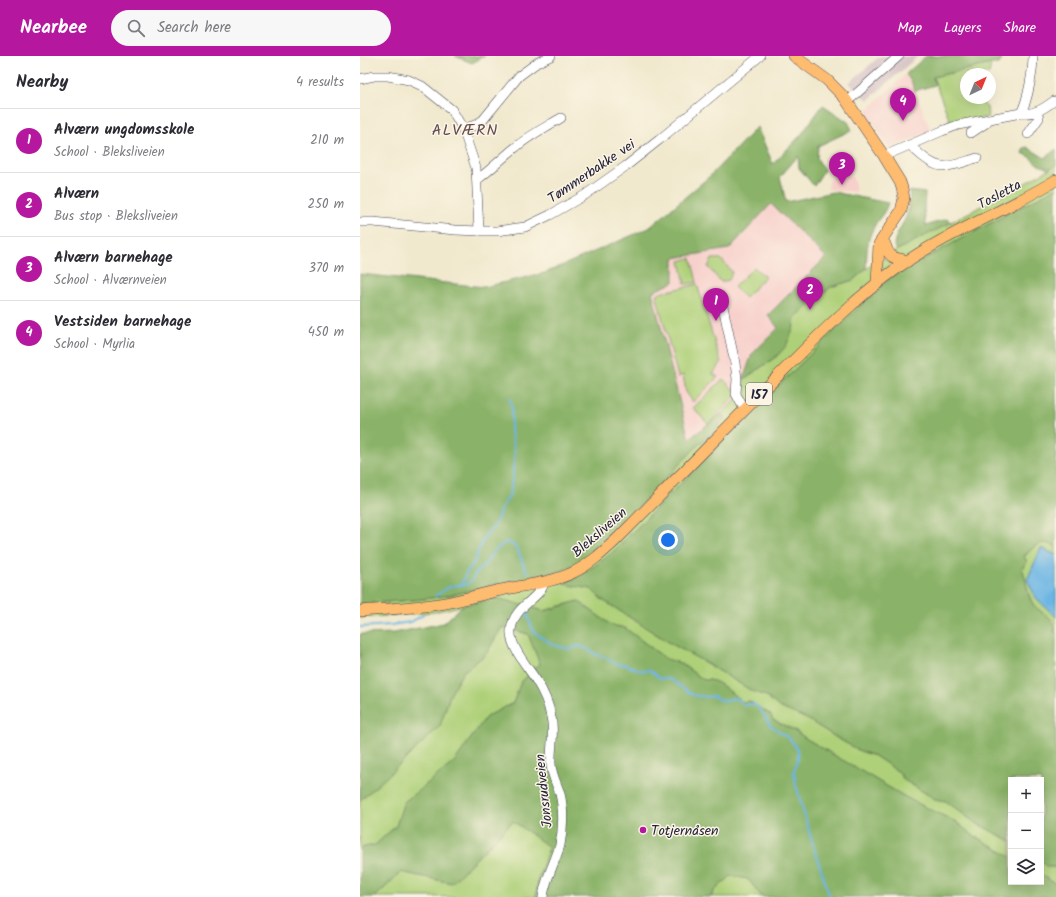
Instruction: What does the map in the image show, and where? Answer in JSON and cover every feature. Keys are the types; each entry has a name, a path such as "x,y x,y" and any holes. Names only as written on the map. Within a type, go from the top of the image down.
{"main road":[{"path":"794,56 827,80 848,101 900,182 904,198 901,211 879,244 877,284"},
{"name":"Tosletta","path":"908,261 1056,180"},
{"path":"887,276 884,244 889,229"},
{"path":"884,244 891,257 908,261"},
{"name":"157","path":"887,276 908,261"},
{"name":"Bleksliveien","path":"360,611 438,604 498,590 545,582 573,572 589,563 607,549 668,489 744,409 824,330 887,276"}],"street":[{"path":"463,129 475,125 483,120 519,76 538,62 551,56"},
{"name":"Tømmerbakke vei","path":"360,222 478,231 497,231 525,227 585,195 660,140 760,56"},
{"path":"848,101 899,56"},
{"path":"1021,113 1024,108 1034,56"},
{"path":"360,79 374,76 399,77 410,80 422,86 452,110 463,129 476,168 478,179 478,231"},
{"path":"884,156 958,125 1021,113 1027,114 1037,112 1054,101"},
{"path":"1028,134 1039,118 1037,112"},
{"path":"478,179 536,132 561,118"},
{"path":"971,133 986,123 989,119"},
{"path":"910,145 919,154 936,165 954,165 977,158"},
{"path":"722,302 735,363 737,380 736,394 744,409"},
{"name":"Jonsrudveien","path":"543,897 544,886 560,846 562,832 560,795 553,776 551,764 551,717 537,682 514,644 511,632 512,623 517,613 543,589 545,582"}],"shaded area":[{"path":"880,56 918,56 868,100 849,83"},
{"path":"906,74 912,83 931,131 891,148 888,146 867,113 867,110"},
{"path":"843,173 848,177 851,175 855,183 856,192 828,189 829,180 836,174 838,177"},
{"path":"771,204 826,257 768,315 778,328 752,354 743,380 744,392 721,414 689,440 652,292 674,282 673,257 729,249"}],"green space":[{"path":"455,56 485,56 472,63"},
{"path":"926,56 1004,56 999,64 991,64 973,68 960,68 960,71 933,77 935,85 914,91 912,83 906,74"},
{"path":"991,64 990,68 973,68"},
{"path":"960,71 960,104 983,104 987,107 988,117 951,124 933,77"},
{"path":"823,105 848,122 852,130 818,146 817,158 824,170 814,186 799,168 798,156 780,177 786,202 833,192 888,203 871,232 867,247 866,269 853,280 831,287 799,314 795,318 793,330 786,346 777,356 743,380 752,354 778,328 768,315 826,257 771,204 729,249 674,258 674,282 652,292 689,439 721,414 725,419 603,544 585,559 565,569 545,575 451,595 424,599 360,604 360,274 484,287 545,273 649,228 710,176 757,127 773,164 801,135"},
{"path":"1027,147 1045,158 1056,149 1056,165 1048,169 1040,166 1022,153 1024,148"},
{"path":"1056,165 1056,188 903,270 886,281 751,412 617,548 592,568 563,583 591,589 601,599 670,643 752,691 766,696 779,707 807,719 860,751 875,756 899,772 904,780 935,799 946,801 974,822 1008,839 1008,855 971,834 956,822 907,798 805,738 796,731 773,720 770,714 749,701 743,702 720,684 710,680 704,680 680,663 666,659 625,628 611,625 578,601 544,611 496,598 434,612 360,618 360,604 424,599 451,595 493,585 603,544 725,419 721,414 744,393 743,380 777,356 793,330 795,318 799,314 831,287 853,280 866,269 897,250 1022,185"},
{"path":"1056,188 1056,546 1046,543 1035,546 1024,556 1027,562 1022,568 1033,604 1053,622 1054,632 1056,634 1056,867 1047,867 1044,864 1044,777 1008,777 1008,839 974,822 946,801 935,799 904,780 899,772 875,756 860,751 807,719 779,707 766,696 752,691 670,643 601,599 591,589 563,584 591,568 617,548 751,412 886,281 903,270"},
{"path":"910,191 925,193 924,209 926,226 946,219 952,222 897,250 894,246 897,234 907,214"},
{"path":"691,258 697,282 685,284 680,261"},
{"path":"712,259 721,259 732,272 729,280 721,282 708,267"},
{"path":"754,267 765,277 745,298 734,287"},
{"path":"697,284 721,363 713,374 718,377 693,402 686,392 683,375 678,377 656,294"},
{"path":"723,379 738,394 708,424 693,408"},
{"path":"1047,542 1056,546 1056,555 1041,548 1027,580 1047,608 1056,617 1056,634 1054,632 1053,622 1036,608 1031,601 1022,568 1027,562 1024,557 1037,544"},
{"path":"496,598 544,611 578,601 611,625 625,628 666,659 680,663 704,680 710,680 720,684 743,702 749,701 770,714 773,720 796,731 805,738 907,798 956,822 971,834 1008,855 1008,885 1044,885 1044,877 1056,884 1056,897 762,897 748,879 731,876 715,890 711,897 536,897 538,880 549,847 513,821 452,883 401,872 375,897 360,897 360,848 375,845 396,826 404,802 454,762 486,717 513,703 521,682 540,664 528,634 502,627 486,654 463,672 450,695 440,726 360,800 360,634 394,633 444,623 462,606"},
{"path":"502,627 528,634 540,664 521,682 513,703 486,717 455,762 404,802 396,826 375,845 360,848 360,800 440,726 450,695 463,672 486,654"},
{"path":"513,821 550,847 538,880 536,897 375,897 401,872 452,883"},
{"path":"1044,864 1047,867 1056,867 1056,884 1044,877"},
{"path":"731,876 748,879 762,897 711,897 715,890"}],"water":[{"path":"1041,548 1056,555 1056,617 1036,598 1027,580"}],"waterway":[{"path":"461,585 468,570 474,563 480,546 488,532 495,526 501,508 509,497 515,454 511,430 512,408 509,398"},
{"path":"435,596 451,586 468,584 486,563 493,552 506,542 515,546 528,573"},
{"path":"526,609 534,632 553,645 569,649 579,646 588,649 616,664 626,665 643,671 649,670 660,678 670,679 693,695 706,697 713,696 727,701 733,698 739,700 746,706 749,704 754,704 760,709 770,725 791,740 798,751 798,759 794,771 796,785 830,897"},
{"path":"360,627 411,622 423,615"}],"place":[{"name":"Vestsiden barnehage","path":"903,121"},
{"name":"Alværn barnehage","path":"842,185"},
{"name":"Alværn","path":"810,310"},
{"name":"Alværn ungdomsskole","path":"716,321"},
{"name":"Totjernåsen","path":"643,830"}],"district":[{"name":"ALVÆRN","path":"465,129"}]}
